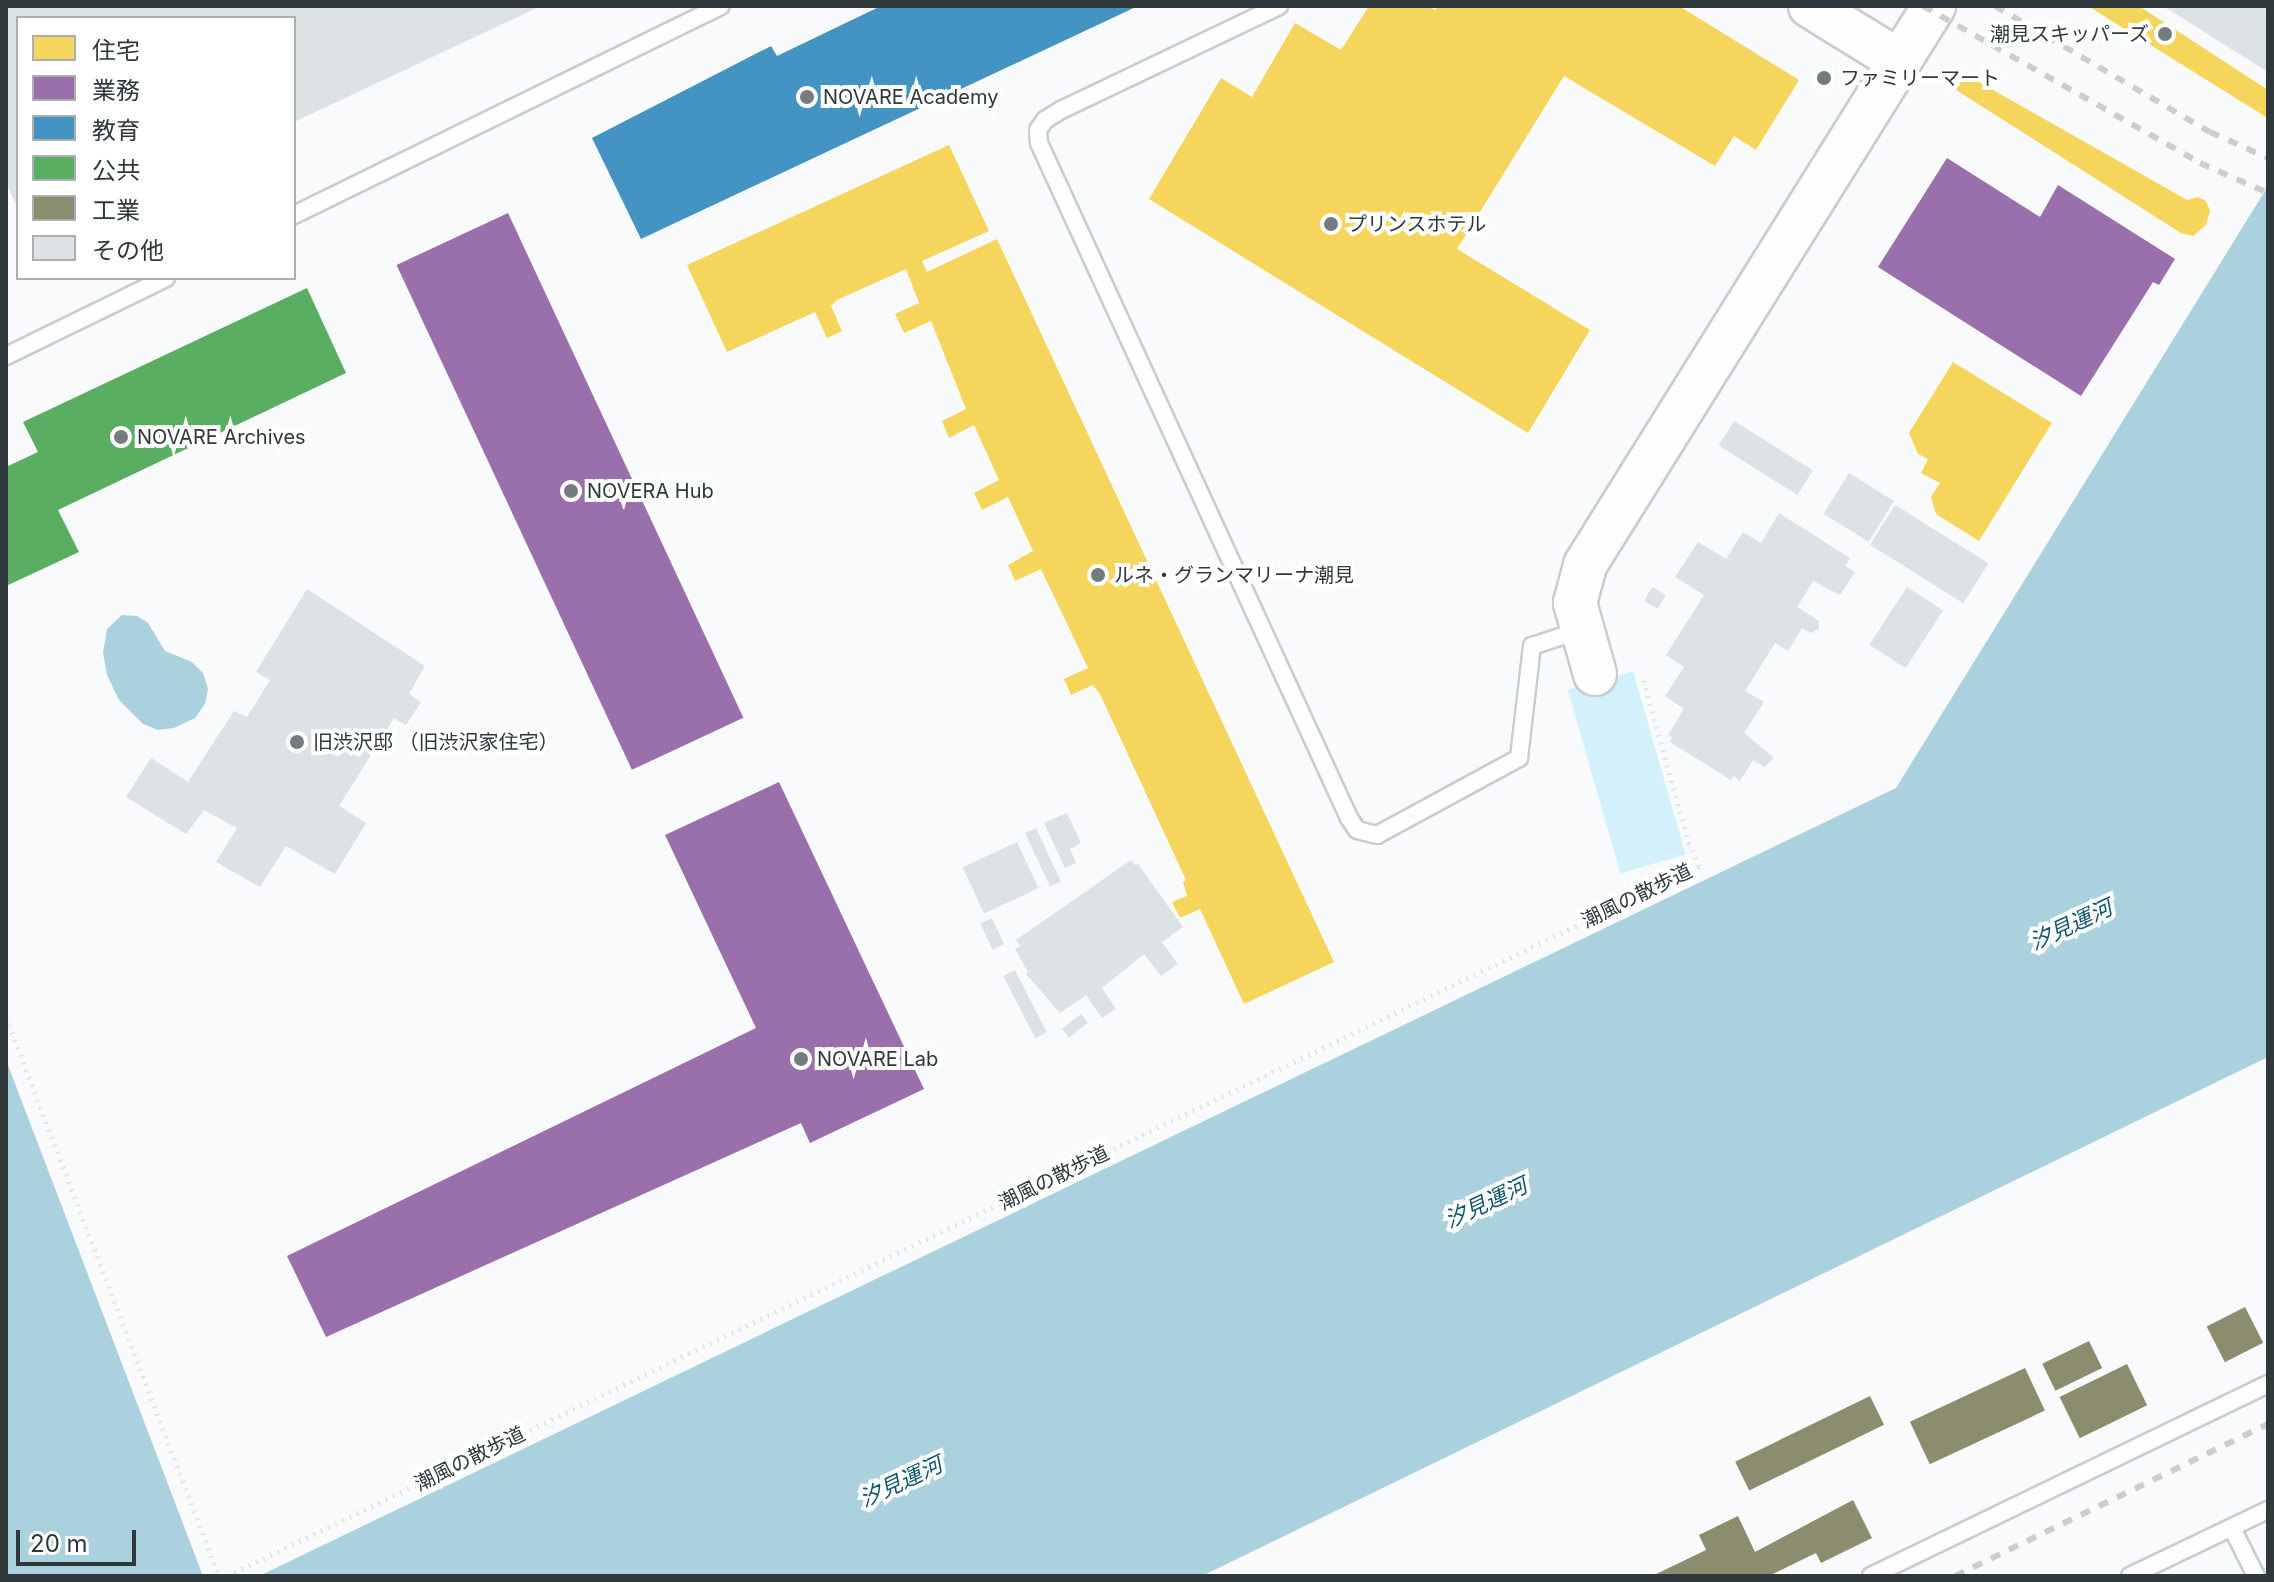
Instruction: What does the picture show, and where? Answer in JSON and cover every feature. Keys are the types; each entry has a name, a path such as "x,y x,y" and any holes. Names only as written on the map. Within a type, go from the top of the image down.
{"street":[{"path":"1810,6 1899,61"},
{"path":"1595,674 1575,591 1585,565 1934,6"}],"lane":[{"path":"296,214 720,6"},
{"path":"1279,6 1061,110 1045,120 1038,130 1039,143 1357,830 1377,835 1519,758 1532,646 1582,630"},
{"path":"6,356 162,280"},
{"path":"1871,1576 2268,1384"},
{"path":"2130,1576 2268,1510"},
{"path":"2232,1528 2256,1576"}],"path":[{"name":"潮風の散歩道","path":"227,1576 1700,866 1689,844 1642,675"},
{"path":"6,1017 219,1576"}],"shaded area":[{"path":"1633,671 1686,855 1620,873 1568,690"}],"water":[{"name":"汐見運河","path":"2268,186 2268,1057 1202,1576 259,1576 1896,788"},
{"path":"122,615 137,616 148,623 165,651 192,662 203,673 208,689 205,704 195,718 174,728 158,730 143,724 119,700 107,675 103,653 107,629"},
{"path":"6,1060 203,1576 6,1576"}],"building: 住宅":[{"name":"プリンスホテル","path":"1369,6 1427,6 1435,10 1438,6 1679,6 1799,80 1756,150 1734,136 1715,166 1564,76 1457,249 1590,330 1528,433 1149,199 1221,78 1252,97 1295,23 1341,50"},
{"path":"2088,6 2139,6 2268,90 2266,117"},
{"path":"1965,74 2187,200 2198,197 2206,201 2210,211 2206,225 2193,236 2181,233 1956,90"},
{"name":"ルネ・グランマリーナ潮見","path":"949,145 989,231 922,261 927,272 997,239 1334,962 1244,1004 1200,909 1180,918 1172,902 1187,896 1183,882 1186,880 1100,694 1093,685 1071,695 1064,679 1088,668 1041,569 1015,581 1008,565 1033,551 1008,497 982,510 974,493 999,480 974,425 949,438 942,421 966,409 931,321 904,333 895,314 919,303 906,269 837,300 831,306 842,331 827,338 815,312 727,352 687,265"},
{"path":"1953,362 2052,423 1979,541 1936,514 1931,497 1940,483 1921,473 1928,459 1918,454 1909,433"}],"building: 業務":[{"path":"1947,158 2040,217 2058,185 2175,259 2159,285 2153,282 2081,396 1878,267"},
{"name":"NOVERA Hub","path":"508,213 743,718 632,770 397,265"},
{"name":"NOVARE Lab","path":"779,782 924,1089 810,1143 801,1123 326,1337 287,1256 756,1028 665,835"}],"building: 教育":[{"name":"NOVARE Academy","path":"881,6 1138,6 641,239 592,138 771,46 777,56"}],"building: 公共":[{"name":"NOVARE Archives","path":"307,288 346,373 58,510 79,552 6,586 6,467 38,452 23,422"}],"building: 工業":[{"path":"2245,1307 2263,1343 2225,1362 2207,1327"},
{"path":"2089,1341 2102,1368 2055,1391 2042,1364"},
{"path":"2127,1364 2147,1405 2080,1438 2060,1397"},
{"path":"2025,1368 2045,1411 1930,1464 1910,1422"},
{"path":"1870,1396 1884,1425 1749,1491 1735,1462"},
{"path":"1853,1500 1872,1538 1821,1563 1816,1553 1769,1576 1652,1576 1706,1550 1699,1535 1738,1516 1755,1552"}],"building: その他":[{"path":"6,6 541,6 296,121 296,16 16,16 16,205 6,183"},
{"path":"2163,6 2261,6 2268,10 2268,72"},
{"path":"1734,421 1813,470 1798,495 1719,446"},
{"path":"1849,473 1894,501 1869,542 1824,514"},
{"path":"1895,505 1988,563 1963,603 1870,545"},
{"path":"1779,513 1850,558 1845,566 1855,572 1840,595 1813,581 1797,607 1819,621 1819,629 1811,633 1802,628 1788,651 1775,643 1745,691 1764,702 1744,733 1774,758 1765,767 1753,760 1740,781 1734,776 1731,780 1670,742 1672,737 1668,735 1684,709 1665,696 1684,667 1666,655 1704,595 1675,577 1698,542 1726,559 1743,532 1761,543"},
{"path":"1652,587 1666,595 1658,609 1644,601"},
{"path":"1907,587 1943,610 1905,668 1869,645"},
{"name":"旧渋沢邸 （旧渋沢家住宅）","path":"307,589 425,666 409,694 421,702 406,725 394,718 339,806 366,823 335,874 286,846 260,887 216,862 237,828 204,810 186,834 126,797 151,758 188,782 234,711 247,717 270,680 256,672"},
{"path":"1067,813 1081,843 1070,849 1076,863 1065,868 1044,823"},
{"path":"1036,828 1061,881 1050,887 1025,833"},
{"path":"1017,842 1039,888 984,914 963,867"},
{"path":"1131,860 1138,864 1183,927 1162,942 1178,964 1161,976 1144,954 1102,988 1116,1009 1102,1018 1086,995 1060,1013 1026,974 1028,972 1015,949 1021,946 1016,940"},
{"path":"992,918 1004,944 992,950 980,923"},
{"path":"1015,970 1047,1032 1035,1038 1003,976"},
{"path":"1081,1014 1088,1023 1069,1037 1062,1029"}],"railway":[{"path":"1923,6 2200,163 2268,193"},
{"path":"1995,6 2210,132 2268,158"},
{"path":"1955,1576 2268,1424"}],"place":[{"name":"潮見スキッパーズ","path":"2165,34"},
{"name":"ファミリーマート","path":"1824,78"},
{"name":"NOVARE Academy","path":"807,97"},
{"name":"プリンスホテル","path":"1331,224"},
{"name":"NOVARE Archives","path":"121,437"},
{"name":"NOVERA Hub","path":"571,491"},
{"name":"ルネ・グランマリーナ潮見","path":"1098,575"},
{"name":"旧渋沢邸 （旧渋沢家住宅）","path":"297,742"},
{"name":"NOVARE Lab","path":"801,1059"}]}
